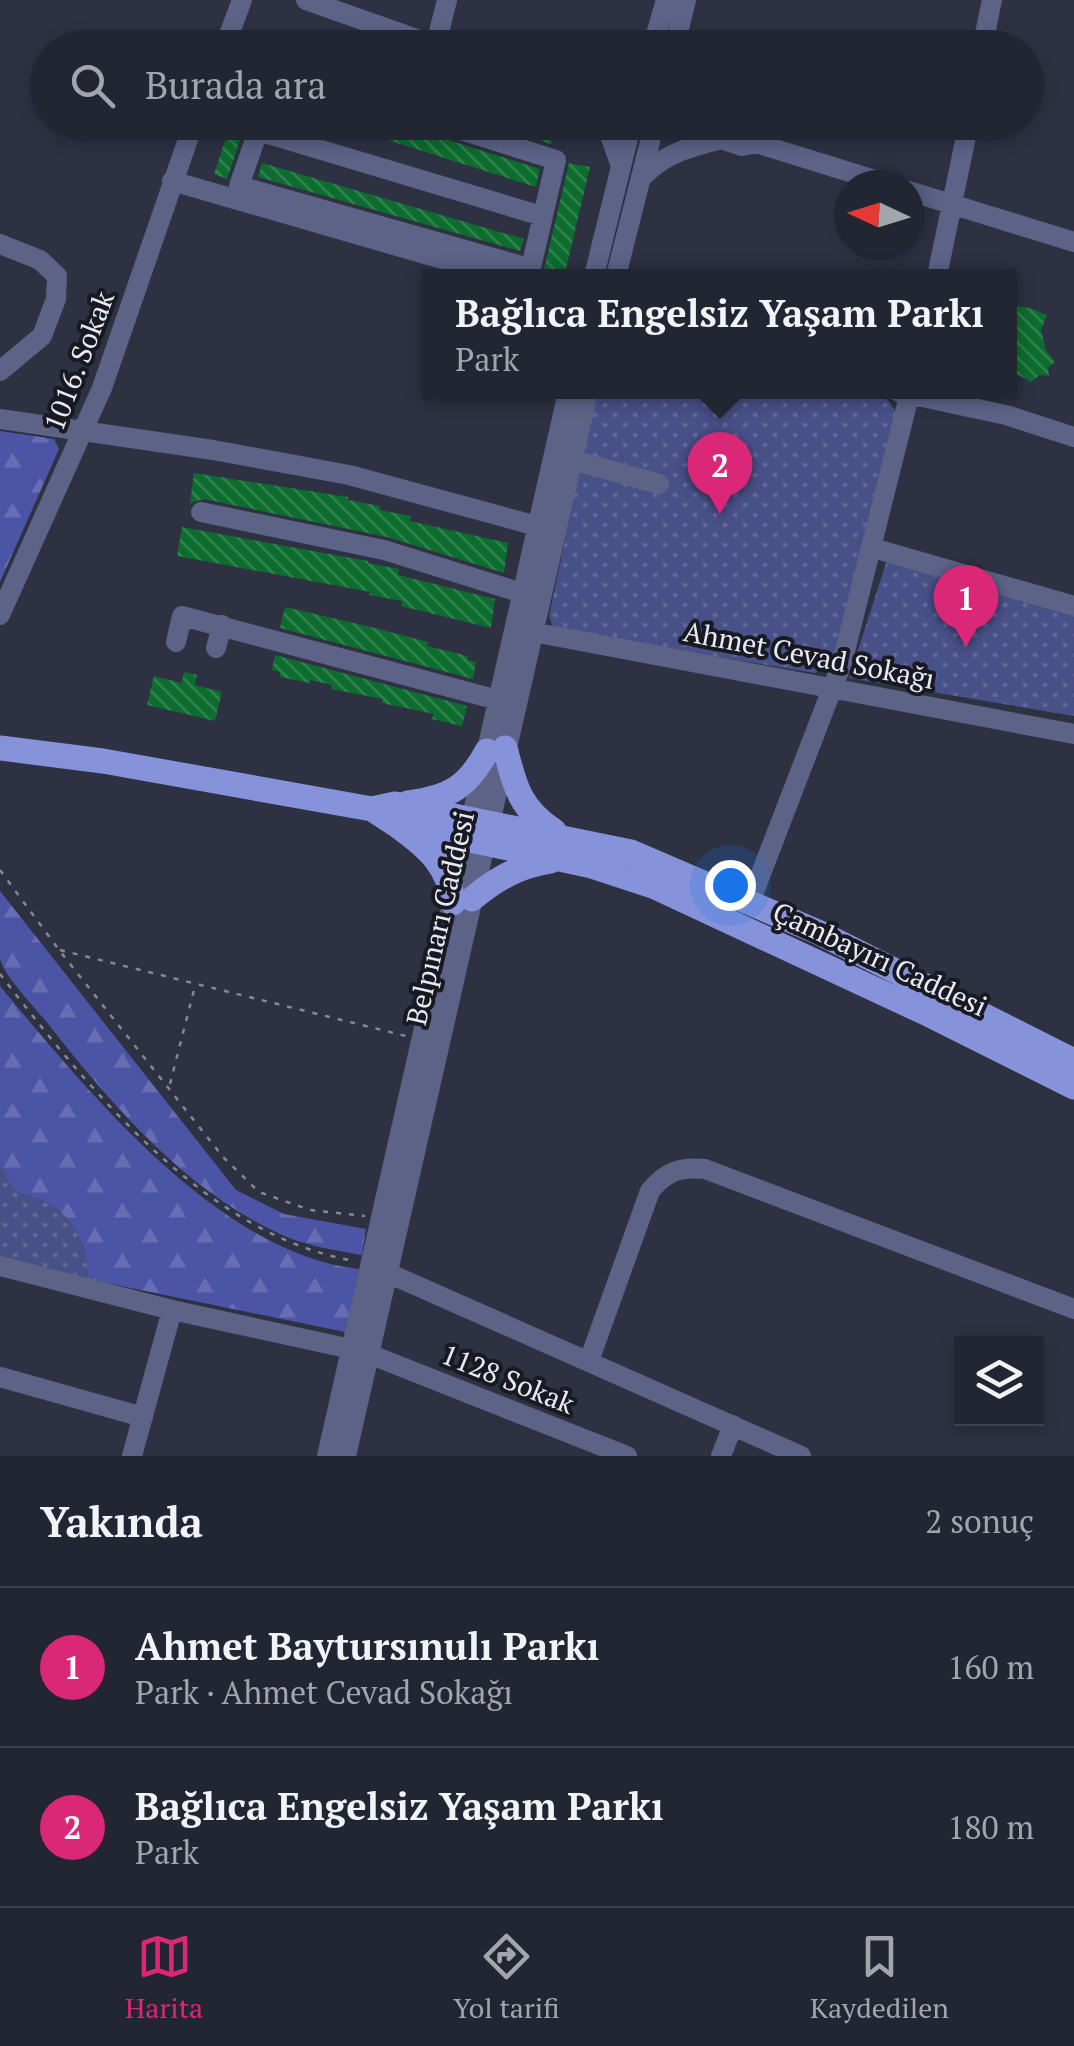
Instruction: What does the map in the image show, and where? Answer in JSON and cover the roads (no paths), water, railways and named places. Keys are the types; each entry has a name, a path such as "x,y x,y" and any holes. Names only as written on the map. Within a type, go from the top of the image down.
{"main road":[{"name":"Çambayırı Caddesi","path":"0,748 103,761 562,848 631,852 750,902 1074,1061"},
{"path":"496,749 534,818 562,848 516,868 463,901 437,859 387,812 461,787 496,749"},
{"name":"Çambayırı Caddesi","path":"562,848 930,1015 1074,1087"}],"street":[{"path":"231,30 242,0"},
{"path":"306,0 393,30"},
{"path":"442,30 447,0"},
{"path":"660,30 666,0"},
{"path":"667,30 686,0"},
{"path":"986,30 992,0"},
{"name":"1016. Sokak","path":"0,614 102,388 187,140"},
{"path":"256,140 240,186 518,269"},
{"path":"301,140 542,216"},
{"path":"493,140 556,160 529,269"},
{"path":"611,140 621,167"},
{"path":"596,269 628,140"},
{"path":"618,269 651,140"},
{"path":"641,178 662,158 698,140"},
{"path":"735,140 742,146 756,143 843,170"},
{"path":"940,269 966,140"},
{"path":"172,181 478,269"},
{"path":"924,195 1074,242"},
{"path":"0,244 40,260 58,276 56,299 42,336 32,347 9,352 0,371"},
{"name":"Belpınarı Caddesi","path":"496,749 498,700 566,399"},
{"name":"Belpınarı Caddesi","path":"327,1456 360,1351 496,749 533,632 586,399"},
{"path":"750,902 834,688 873,548 905,399"},
{"path":"936,399 1074,436"},
{"path":"0,419 213,450 349,475 537,526"},
{"path":"572,460 659,484"},
{"path":"201,512 384,550 522,593"},
{"path":"873,548 1074,606"},
{"path":"176,642 182,616 498,700"},
{"path":"216,648 222,626"},
{"name":"Ahmet Cevad Sokağı","path":"533,632 1074,734"},
{"name":"Belpınarı Caddesi","path":"379,1269 382,1217 422,1040 463,901"},
{"path":"589,1361 650,1191 676,1169 705,1168 1074,1309"},
{"path":"379,1269 800,1456"},
{"name":"1128 Sokak","path":"2,1273 360,1351 627,1456"},
{"path":"132,1456 172,1310"},
{"name":"Belpınarı Caddesi","path":"346,1456 360,1351"},
{"path":"0,1377 142,1418"},
{"path":"721,1456 733,1426"}],"place":[{"name":"Bağlıca Engelsiz Yaşam Parkı","path":"720,514"},
{"name":"Ahmet Baytursınulı Parkı","path":"966,647"}]}
